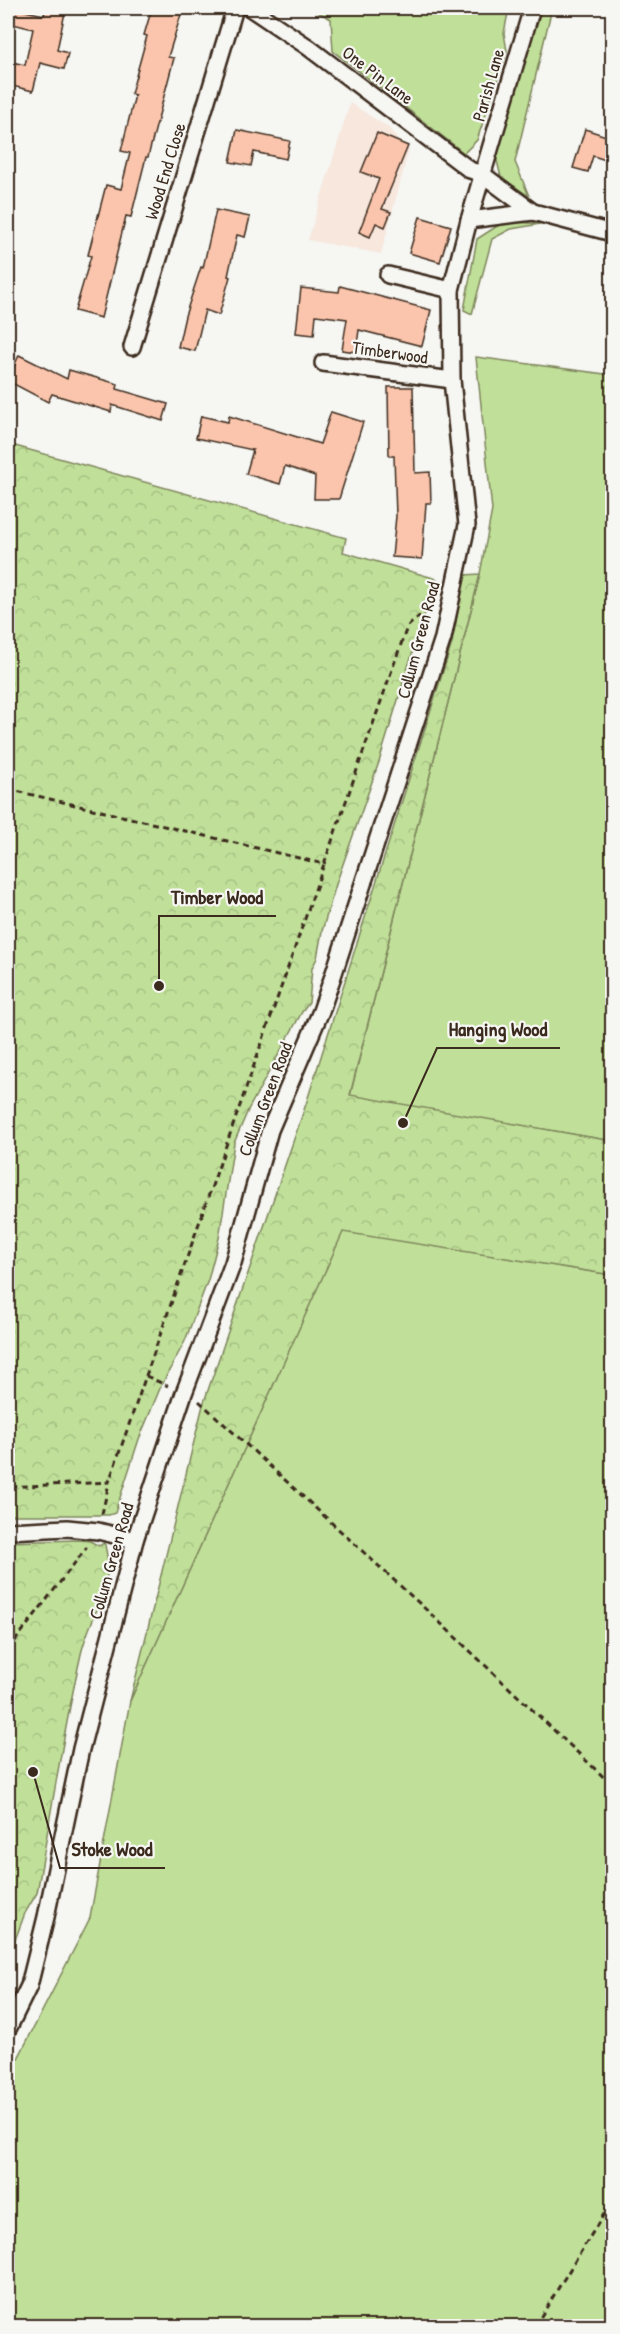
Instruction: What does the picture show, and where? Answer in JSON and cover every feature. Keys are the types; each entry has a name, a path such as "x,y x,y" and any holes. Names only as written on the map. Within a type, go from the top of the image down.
{"street":[{"name":"Wood End Close","path":"132,346 235,8"},
{"name":"One Pin Lane","path":"250,8 308,47 470,170 482,174 533,212"},
{"name":"Parish Lane","path":"482,174 532,8"},
{"name":"Collum Green Road","path":"8,2029 29,1986 46,1917 81,1749 135,1540 184,1393 233,1263 270,1130 321,1011 333,976 443,638 467,525 452,380 451,290 482,174"},
{"path":"469,220 533,212 612,233"},
{"path":"388,275 451,290"},
{"name":"Timberwood","path":"323,363 452,380"},
{"path":"8,1531 67,1528 98,1531 135,1540"}],"path":[{"path":"8,1650 98,1531 109,1482 407,627 454,586"},
{"path":"8,789 324,864"},
{"path":"146,1376 197,1400 424,1608 612,1785"},
{"path":"8,1486 109,1482"},
{"path":"535,2326 612,2201"}],"shaded area":[{"path":"350,103 389,128 400,143 409,149 381,254 308,240"}],"green space":[{"path":"310,8 509,8 504,33 507,51 477,140 464,153 333,51 331,19"},
{"path":"540,8 552,8 515,162 529,196 501,177 496,157"},
{"path":"505,221 540,224 511,229 492,239 472,314 464,310 477,239"},
{"path":"476,357 612,375 612,1141 350,1096 480,574 492,510"},
{"path":"8,444 346,538 343,552 437,579 379,762 337,881 322,931 317,958 312,968 309,1003 249,1108 234,1143 219,1238 208,1280 185,1341 161,1386 139,1439 115,1513 109,1515 8,1515"},
{"path":"480,574 350,1095 612,1141 612,1275 343,1232 130,1701 203,1405 306,1104 452,643 464,575"},
{"path":"343,1231 612,1275 611,2326 8,2326 8,2078 90,1918 130,1701"},
{"path":"90,1541 99,1546 104,1543 107,1560 105,1588 81,1654 37,1893 25,1913 8,1959 8,1542"}],"building":[{"path":"46,8 66,8 57,50 68,53 64,69 40,63 33,91 8,85 8,61 25,65 33,29 13,24 16,9 44,15"},
{"path":"152,8 183,8 168,57 174,58 148,157 146,157 131,217 126,216 101,318 75,311 91,256 88,255 106,185 121,189 130,153 121,151 135,95 131,94"},
{"path":"585,129 612,138 612,162 593,156 588,172 573,168"},
{"path":"237,130 290,141 286,159 254,152 251,166 230,162"},
{"path":"377,133 408,146 382,209 391,212 385,227 376,223 370,237 359,232 379,179 361,172"},
{"path":"216,210 250,217 245,237 237,235 228,276 230,277 219,315 205,310 195,351 178,347 185,316 201,267 203,268"},
{"path":"420,217 451,226 440,262 409,253"},
{"path":"340,286 431,310 422,346 359,330 356,352 342,350 347,319 316,315 314,335 296,333 301,288 339,292"},
{"path":"19,355 67,379 69,370 118,384 117,389 168,404 163,421 112,405 111,412 52,394 48,402 8,381"},
{"path":"388,387 413,387 415,473 430,472 431,503 426,503 422,559 392,557 396,516 394,456 389,456"},
{"path":"331,412 363,422 339,499 314,499 315,476 285,466 280,484 246,474 253,450 196,438 201,416 228,422 229,416 320,444"}],"place":[{"name":"Timber Wood","path":"159,986"},
{"name":"Hanging Wood","path":"403,1123"},
{"name":"Stoke Wood","path":"33,1772"}]}
